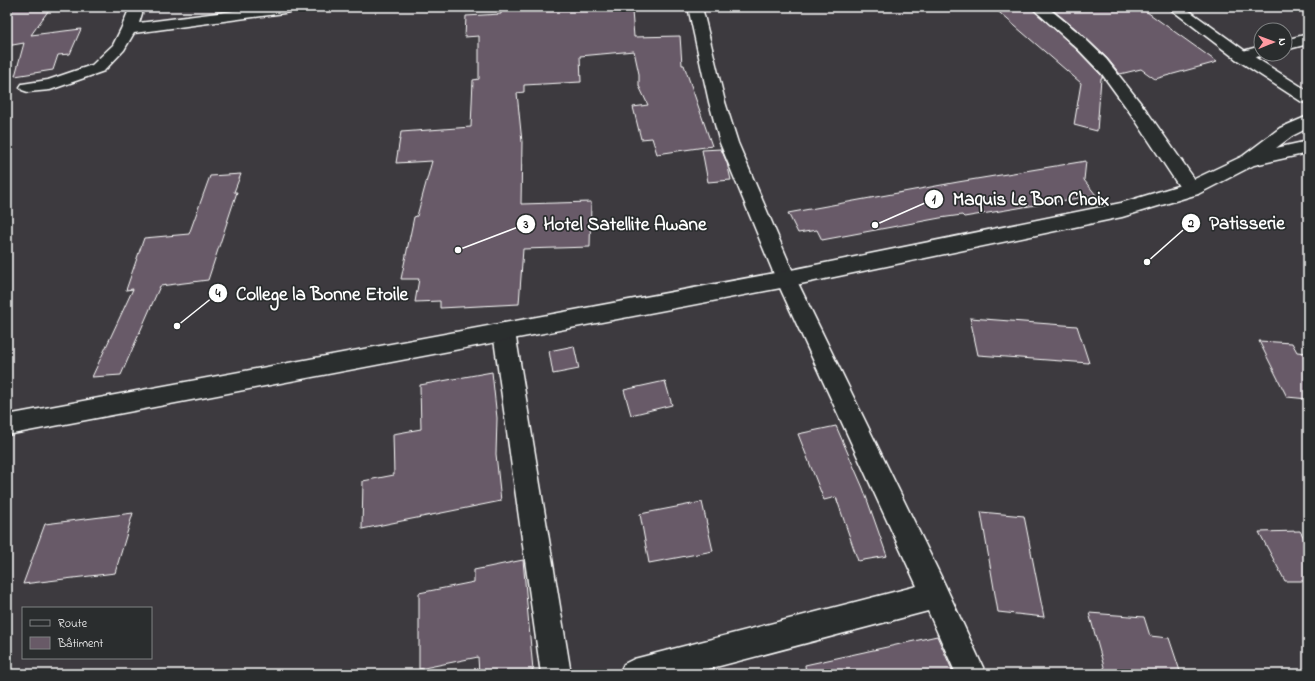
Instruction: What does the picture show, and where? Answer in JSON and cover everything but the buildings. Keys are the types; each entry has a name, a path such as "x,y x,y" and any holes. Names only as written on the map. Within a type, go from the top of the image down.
{"street":[{"path":"28,87 50,85 98,68 119,47 129,29 137,7"},
{"path":"695,7 717,102 729,143 786,279 971,674"},
{"path":"1038,7 1066,30 1107,70 1191,189"},
{"path":"1175,7 1242,56 1308,98"},
{"path":"129,29 284,9"},
{"path":"1293,43 1308,39"},
{"path":"1242,56 1253,53"},
{"path":"7,425 786,279 1122,210 1191,189 1249,160 1286,132 1308,121"},
{"path":"1249,160 1308,147"},
{"path":"504,332 556,674"},
{"path":"634,674 935,595"}],"place":[{"name":"Maquis Le Bon Choix","path":"875,225"},
{"name":"Hotel Satellite Awane","path":"458,250"},
{"name":"Patisserie","path":"1147,262"},
{"name":"College la Bonne Etoile","path":"177,326"}]}
